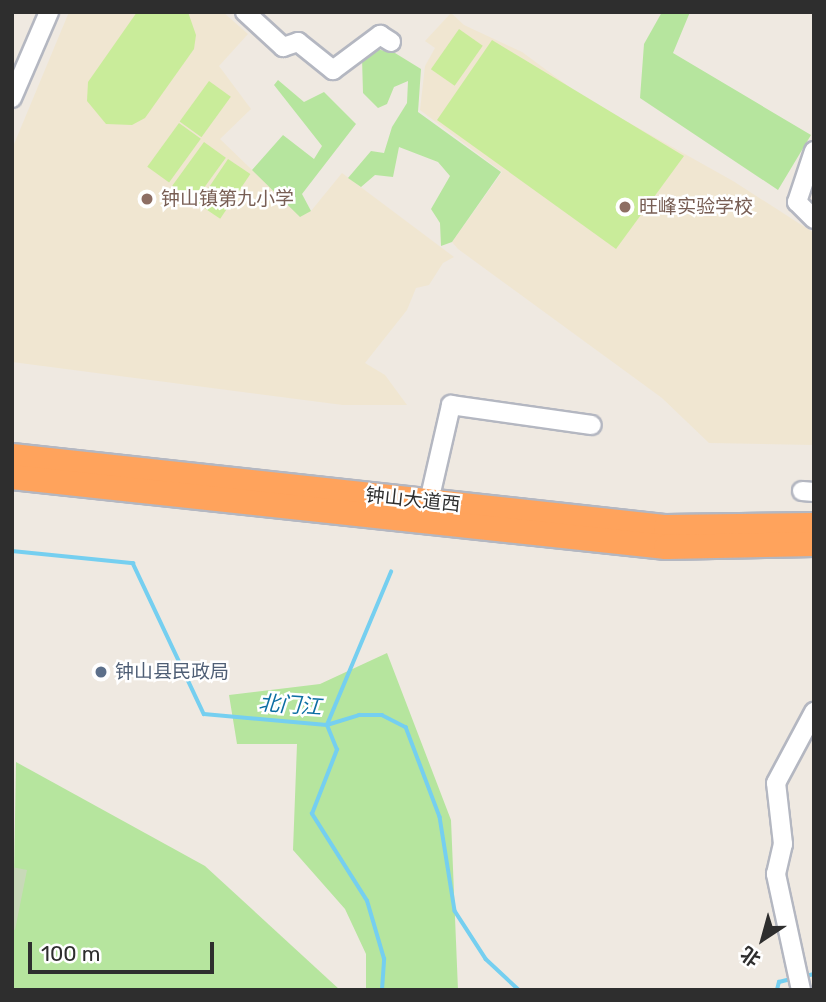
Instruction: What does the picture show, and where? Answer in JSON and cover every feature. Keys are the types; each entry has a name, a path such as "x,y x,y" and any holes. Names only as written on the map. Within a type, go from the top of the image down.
{"highway":[{"name":"钟山大道西","path":"12,456 427,511 666,547 814,544"},
{"name":"钟山大道西","path":"12,477 427,511 666,527 814,525"}],"street":[{"path":"12,99 49,12"},
{"path":"245,12 283,47 298,42 333,70 380,35 391,42"},
{"path":"814,151 797,202 814,219"},
{"path":"427,511 450,405 592,425"},
{"path":"800,990 776,874 783,844 776,783 814,712"}],"shaded area":[{"name":"钟山镇第九小学","path":"69,12 223,12 248,34 219,66 251,109 220,139 300,216 311,211 342,173 454,257 443,263 429,285 416,288 407,310 365,363 385,375 407,405 343,405 12,362 12,149"},
{"name":"旺峰实验学校","path":"451,13 464,25 522,52 583,97 733,181 814,233 814,445 709,443 662,398 452,242 502,172 420,110 425,66 435,48 425,41"}],"green space":[{"path":"137,12 188,12 196,35 194,49 145,118 132,125 106,124 87,101 88,82"},
{"path":"662,12 690,12 673,53 811,135 778,190 640,98 644,44"},
{"path":"459,29 483,46 455,86 431,69"},
{"path":"492,40 684,156 616,249 437,120"},
{"path":"376,49 395,53 421,69 418,112 501,172 452,242 441,246 440,223 431,209 450,176 438,162 399,147 393,177 375,175 361,187 348,178 371,151 384,153 392,127 407,103 408,81 394,87 387,104 378,108 363,93 362,58"},
{"path":"278,80 304,102 324,92 356,124 302,194 311,211 300,217 252,170 283,135 314,159 322,146 274,85"},
{"path":"209,81 231,97 201,137 180,121"},
{"path":"179,123 201,139 169,183 147,167"},
{"path":"204,142 226,158 194,202 172,186"},
{"path":"228,159 250,174 220,219 198,204"},
{"path":"387,653 451,820 458,990 366,990 366,954 345,909 293,850 297,744 237,744 229,695 320,684"},
{"path":"16,762 205,866 340,990 12,990"},
{"path":"12,867 27,870 15,930 12,929"}],"waterway":[{"name":"北门江","path":"12,551 133,563 204,714 327,725 359,715 382,715 406,727 440,817 455,911 486,959 519,990"},
{"path":"382,990 384,959 367,901 312,814 337,750 327,725 391,572"},
{"name":"北门江","path":"802,977 814,974"},
{"name":"北门江","path":"777,990 779,982 791,979"}],"place":[{"name":"钟山镇第九小学","path":"147,199"},
{"name":"旺峰实验学校","path":"625,207"},
{"name":"钟山县民政局","path":"101,672"}]}
